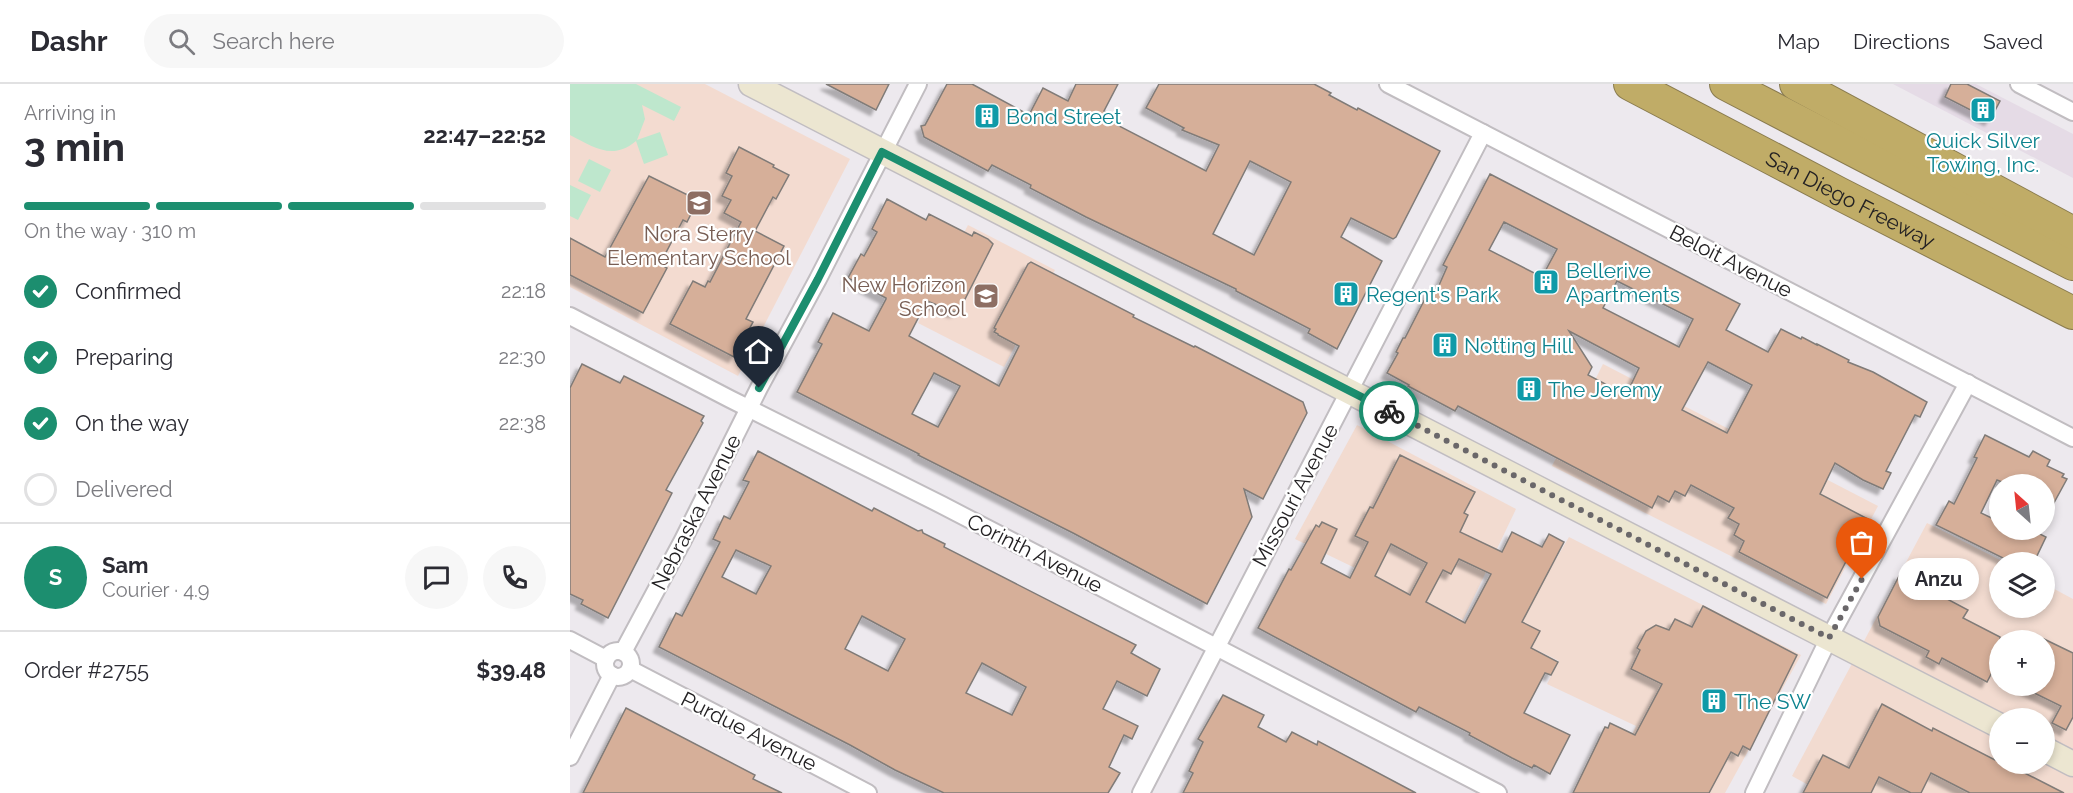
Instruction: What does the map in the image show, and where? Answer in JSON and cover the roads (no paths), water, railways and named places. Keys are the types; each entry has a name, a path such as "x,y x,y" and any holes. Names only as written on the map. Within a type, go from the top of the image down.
{"highway":[{"name":"San Diego Freeway","path":"1630,84 2073,314"},
{"path":"1670,84 2073,293"},
{"path":"1726,84 2073,264"},
{"path":"1796,84 2073,232"}],"street":[{"path":"752,84 1989,720"},
{"name":"Nebraska Avenue","path":"623,652 918,84"},
{"name":"Beloit Avenue","path":"1388,84 2073,438"},
{"path":"2019,84 2073,112"},
{"name":"Missouri Avenue","path":"1140,793 1483,133"},
{"name":"Corinth Avenue","path":"570,316 932,500 1498,793"},
{"path":"1754,793 1829,638 1968,383"},
{"path":"570,640 606,659"},
{"path":"623,652 630,659 630,669 623,676 612,675 606,668 606,659 612,653 623,652"},
{"name":"Purdue Avenue","path":"630,669 868,793"},
{"path":"570,757 612,675"},
{"path":"2055,755 2073,764"}],"place":[{"name":"Quick Silver Towing, Inc.","path":"1983,110"},
{"name":"Bond Street","path":"987,116"},
{"name":"Nora Sterry Elementary School","path":"699,203"},
{"name":"Bellerive Apartments","path":"1546,282"},
{"name":"Regent's Park","path":"1346,294"},
{"name":"New Horizon School","path":"986,296"},
{"name":"Notting Hill","path":"1445,345"},
{"name":"The Jeremy","path":"1529,389"},
{"name":"Anzu","path":"1862,579"},
{"name":"The SW","path":"1714,701"}]}
